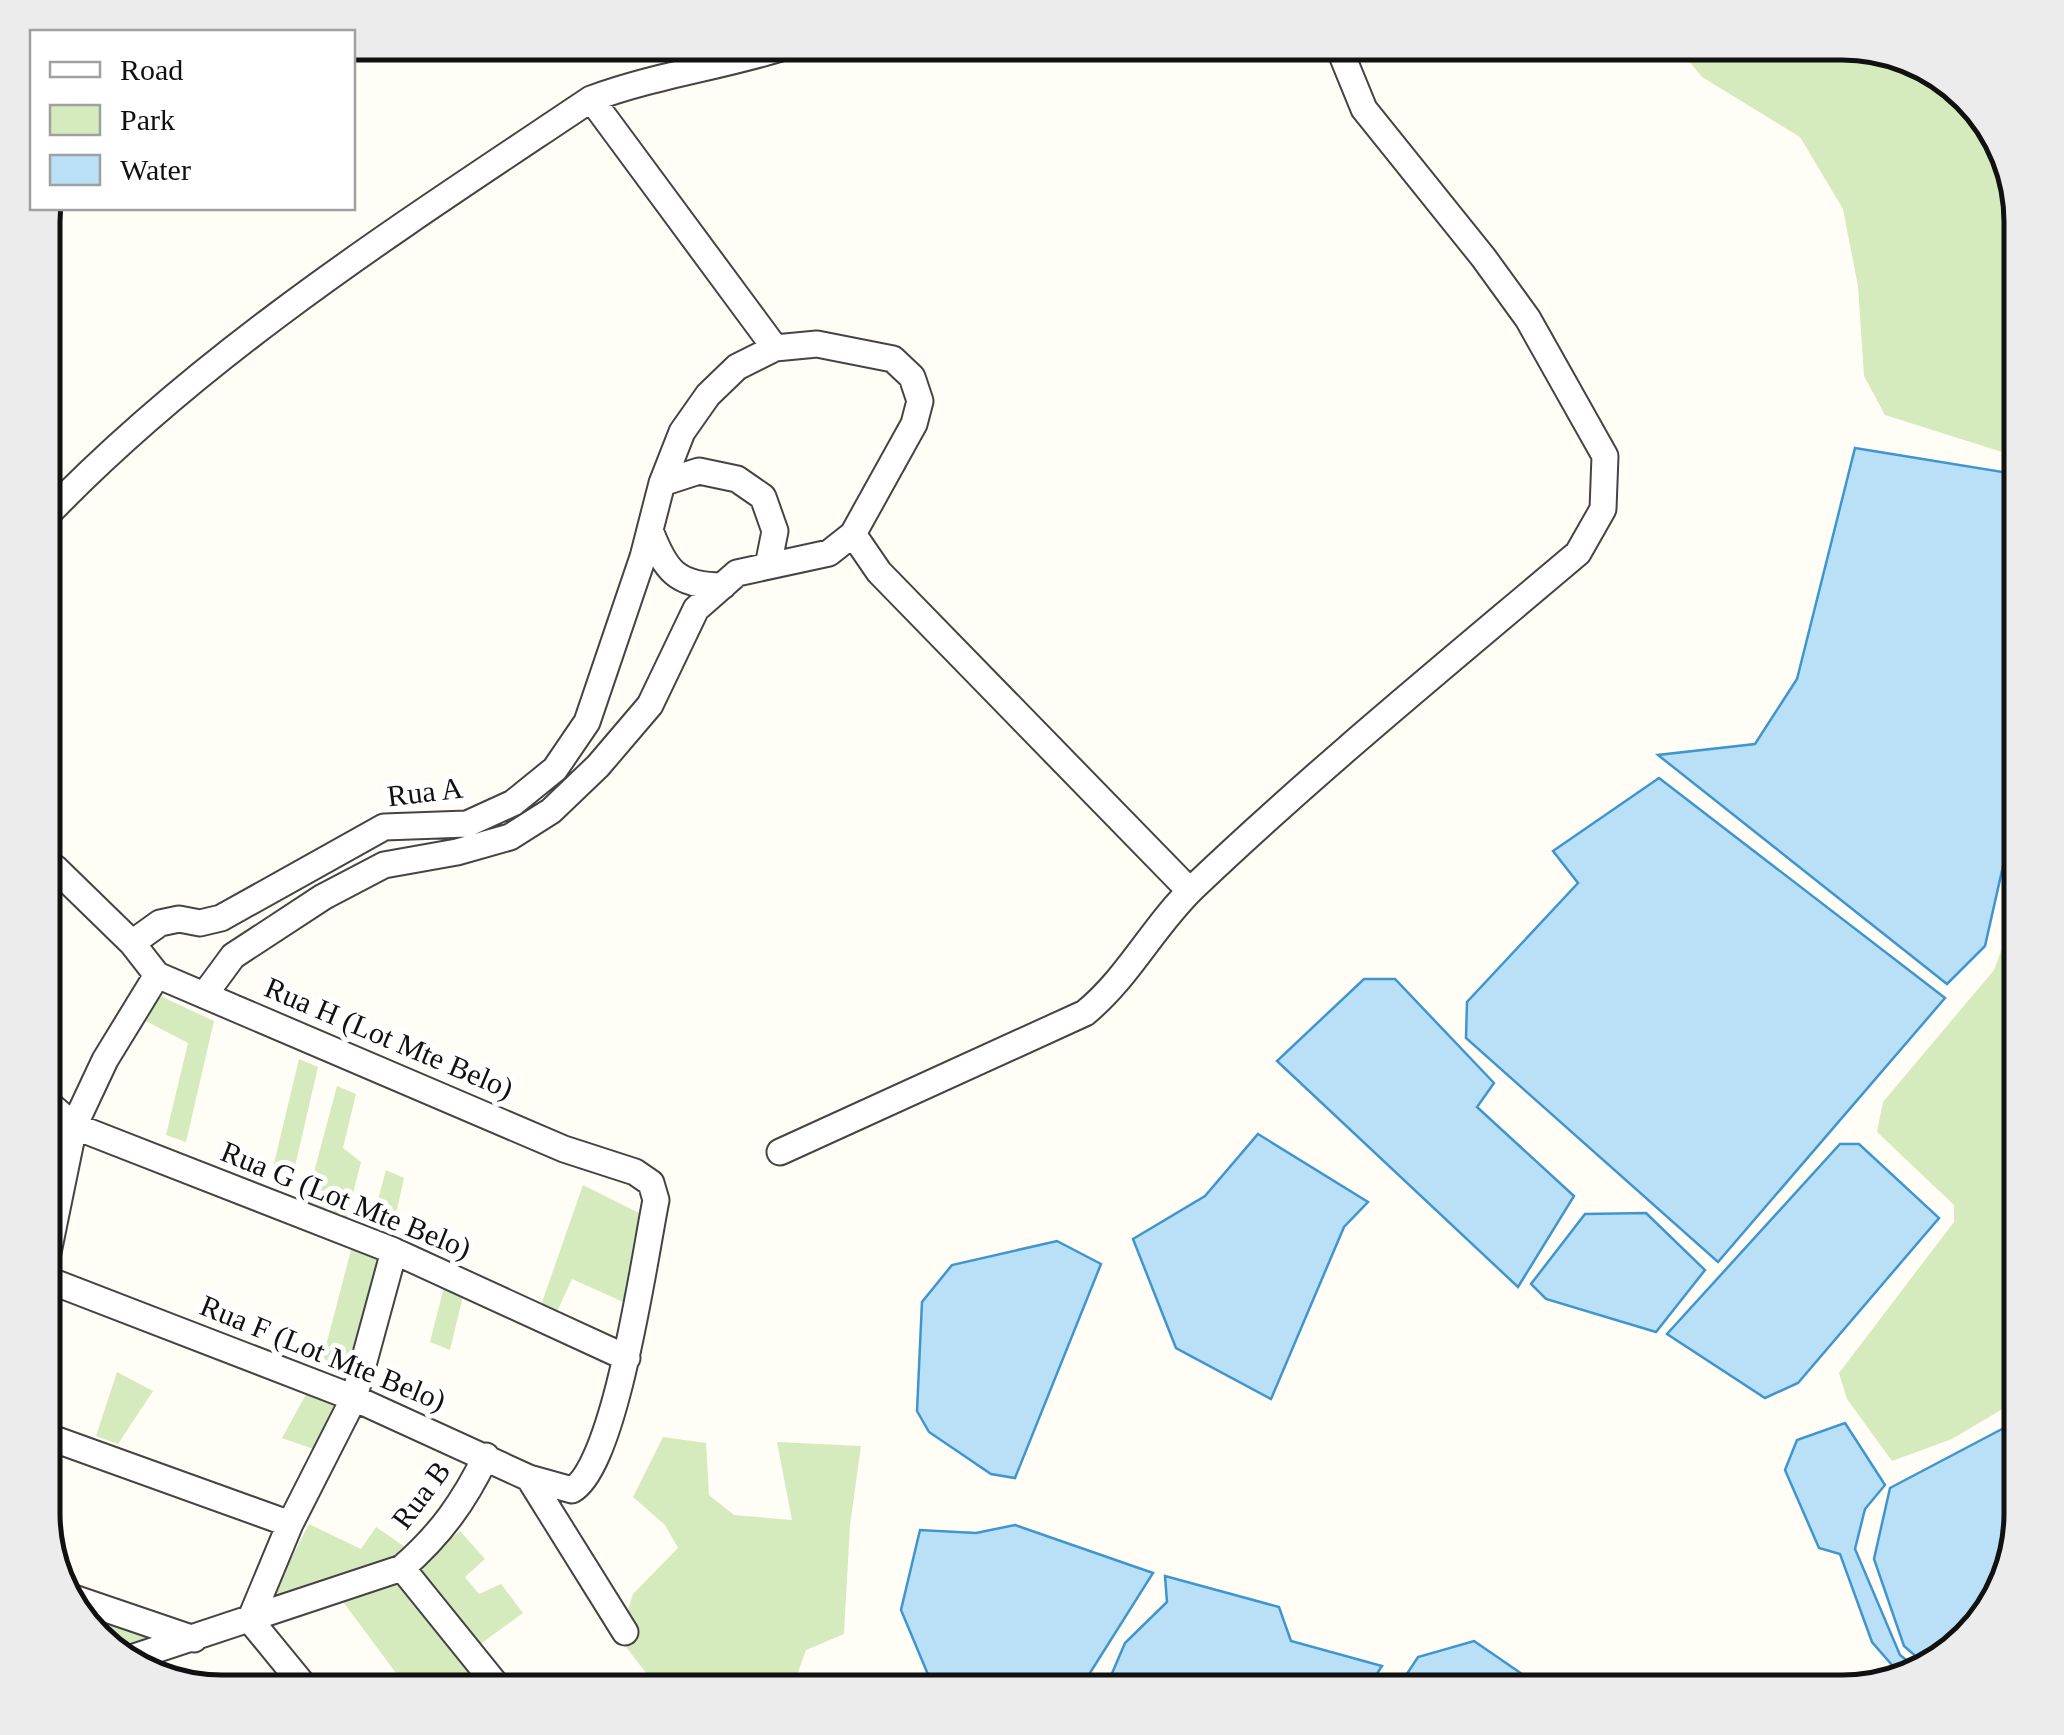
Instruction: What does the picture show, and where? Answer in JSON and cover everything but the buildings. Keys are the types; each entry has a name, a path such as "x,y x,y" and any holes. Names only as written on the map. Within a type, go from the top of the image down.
{"street":[{"path":"60,501 102,457 274,317 591,99 636,82 733,60"},
{"path":"780,1152 1085,1014 1111,992 1190,891 1302,787 1578,553 1602,509 1605,456 1537,336 1484,256 1364,109 1344,60"},
{"path":"591,99 775,348 817,344 865,352 892,359 912,377 920,401 914,424 853,534 879,572 1190,891"},
{"name":"Rua A","path":"132,943 160,923 180,920 200,924 222,918 384,827 467,824 513,803 556,769 586,722 682,432 708,395 737,367 775,348"},
{"path":"662,483 700,471 737,479 763,497 775,531 768,566"},
{"path":"650,530 663,564 686,580 722,586"},
{"name":"Rua A","path":"205,994 233,956 323,897 384,864 457,852 510,837 550,811 598,766 650,705 696,609 737,574 829,552 853,534"},
{"path":"630,590 663,564"},
{"path":"686,580 696,609"},
{"path":"60,873 132,943 157,975 106,1060 74,1126 60,1195"},
{"path":"200,924 233,956"},
{"name":"Rua H (Lot Mte Belo)","path":"157,975 564,1149 635,1172 652,1182 656,1200 627,1358"},
{"name":"Rua G (Lot Mte Belo)","path":"60,1114 74,1126 394,1251 627,1358"},
{"path":"250,1620 290,1524 354,1398 394,1251"},
{"name":"Rua F (Lot Mte Belo)","path":"60,1285 354,1398 560,1489 576,1489 586,1475 608,1423 627,1358"},
{"path":"60,1441 290,1524"},
{"name":"Rua B","path":"402,1568 431,1543 457,1511 486,1456"},
{"path":"529,1478 625,1632"},
{"path":"144,1654 402,1568 488,1675"},
{"path":"87,1603 194,1639"},
{"path":"250,1620 296,1675"}],"green space":[{"path":"1688,60 1864,61 1923,82 1949,100 1971,123 1987,150 2001,190 2004,453 1885,415 1864,376 1858,286 1843,209 1800,137 1702,77"},
{"path":"2004,943 2004,1408 1952,1439 1892,1461 1847,1399 1839,1373 1954,1222 1954,1205 1877,1132 1883,1102 1994,970"},
{"path":"154,993 214,1021 186,1142 166,1135 188,1043 138,1017"},
{"path":"299,1059 318,1067 290,1188 270,1180"},
{"path":"337,1086 356,1094 343,1148 361,1162 346,1221 306,1202"},
{"path":"386,1170 404,1178 392,1232 371,1225"},
{"path":"583,1185 641,1214 632,1306 572,1279 555,1316 539,1311"},
{"path":"352,1246 379,1259 348,1378 321,1365"},
{"path":"444,1287 463,1296 450,1350 430,1342"},
{"path":"117,1372 153,1391 118,1444 96,1436"},
{"path":"310,1387 344,1401 316,1450 282,1438"},
{"path":"663,1437 706,1443 709,1495 734,1515 792,1520 777,1442 861,1446 850,1525 844,1634 806,1650 797,1675 648,1675 619,1638 633,1594 678,1548 665,1525 633,1497"},
{"path":"309,1524 361,1549 376,1527 411,1551 266,1607"},
{"path":"460,1531 485,1559 465,1577 479,1594 501,1584 523,1613 479,1645 412,1569"},
{"path":"396,1577 478,1675 397,1675 341,1599"},
{"path":"94,1613 163,1637 133,1648"}],"water":[{"path":"1855,448 2004,472 2004,862 1985,946 1947,984 1658,755 1755,744 1797,679"},
{"path":"1659,778 1945,998 1718,1262 1466,1038 1467,1002 1578,883 1553,851"},
{"path":"1364,979 1395,979 1494,1083 1477,1107 1574,1196 1518,1287 1277,1061"},
{"path":"1258,1134 1368,1202 1344,1227 1271,1399 1176,1348 1133,1239 1205,1196"},
{"path":"1840,1144 1859,1144 1939,1218 1798,1383 1765,1398 1667,1334"},
{"path":"1646,1213 1705,1270 1656,1332 1546,1299 1531,1284 1585,1214"},
{"path":"1057,1241 1101,1264 1015,1478 991,1474 929,1432 917,1411 922,1302 952,1265"},
{"path":"1845,1423 1885,1485 1865,1509 1855,1549 1900,1655 1907,1661 1893,1666 1872,1642 1840,1554 1819,1548 1785,1470 1797,1440"},
{"path":"2004,1428 2004,1514 1995,1565 1964,1620 1941,1642 1916,1657 1904,1646 1874,1559 1890,1488"},
{"path":"1015,1525 1153,1573 1089,1675 928,1675 901,1610 920,1530 976,1533"},
{"path":"1165,1576 1279,1607 1291,1641 1382,1666 1376,1675 1111,1675 1125,1643 1167,1602"},
{"path":"1474,1641 1523,1675 1406,1675 1418,1657"}]}
